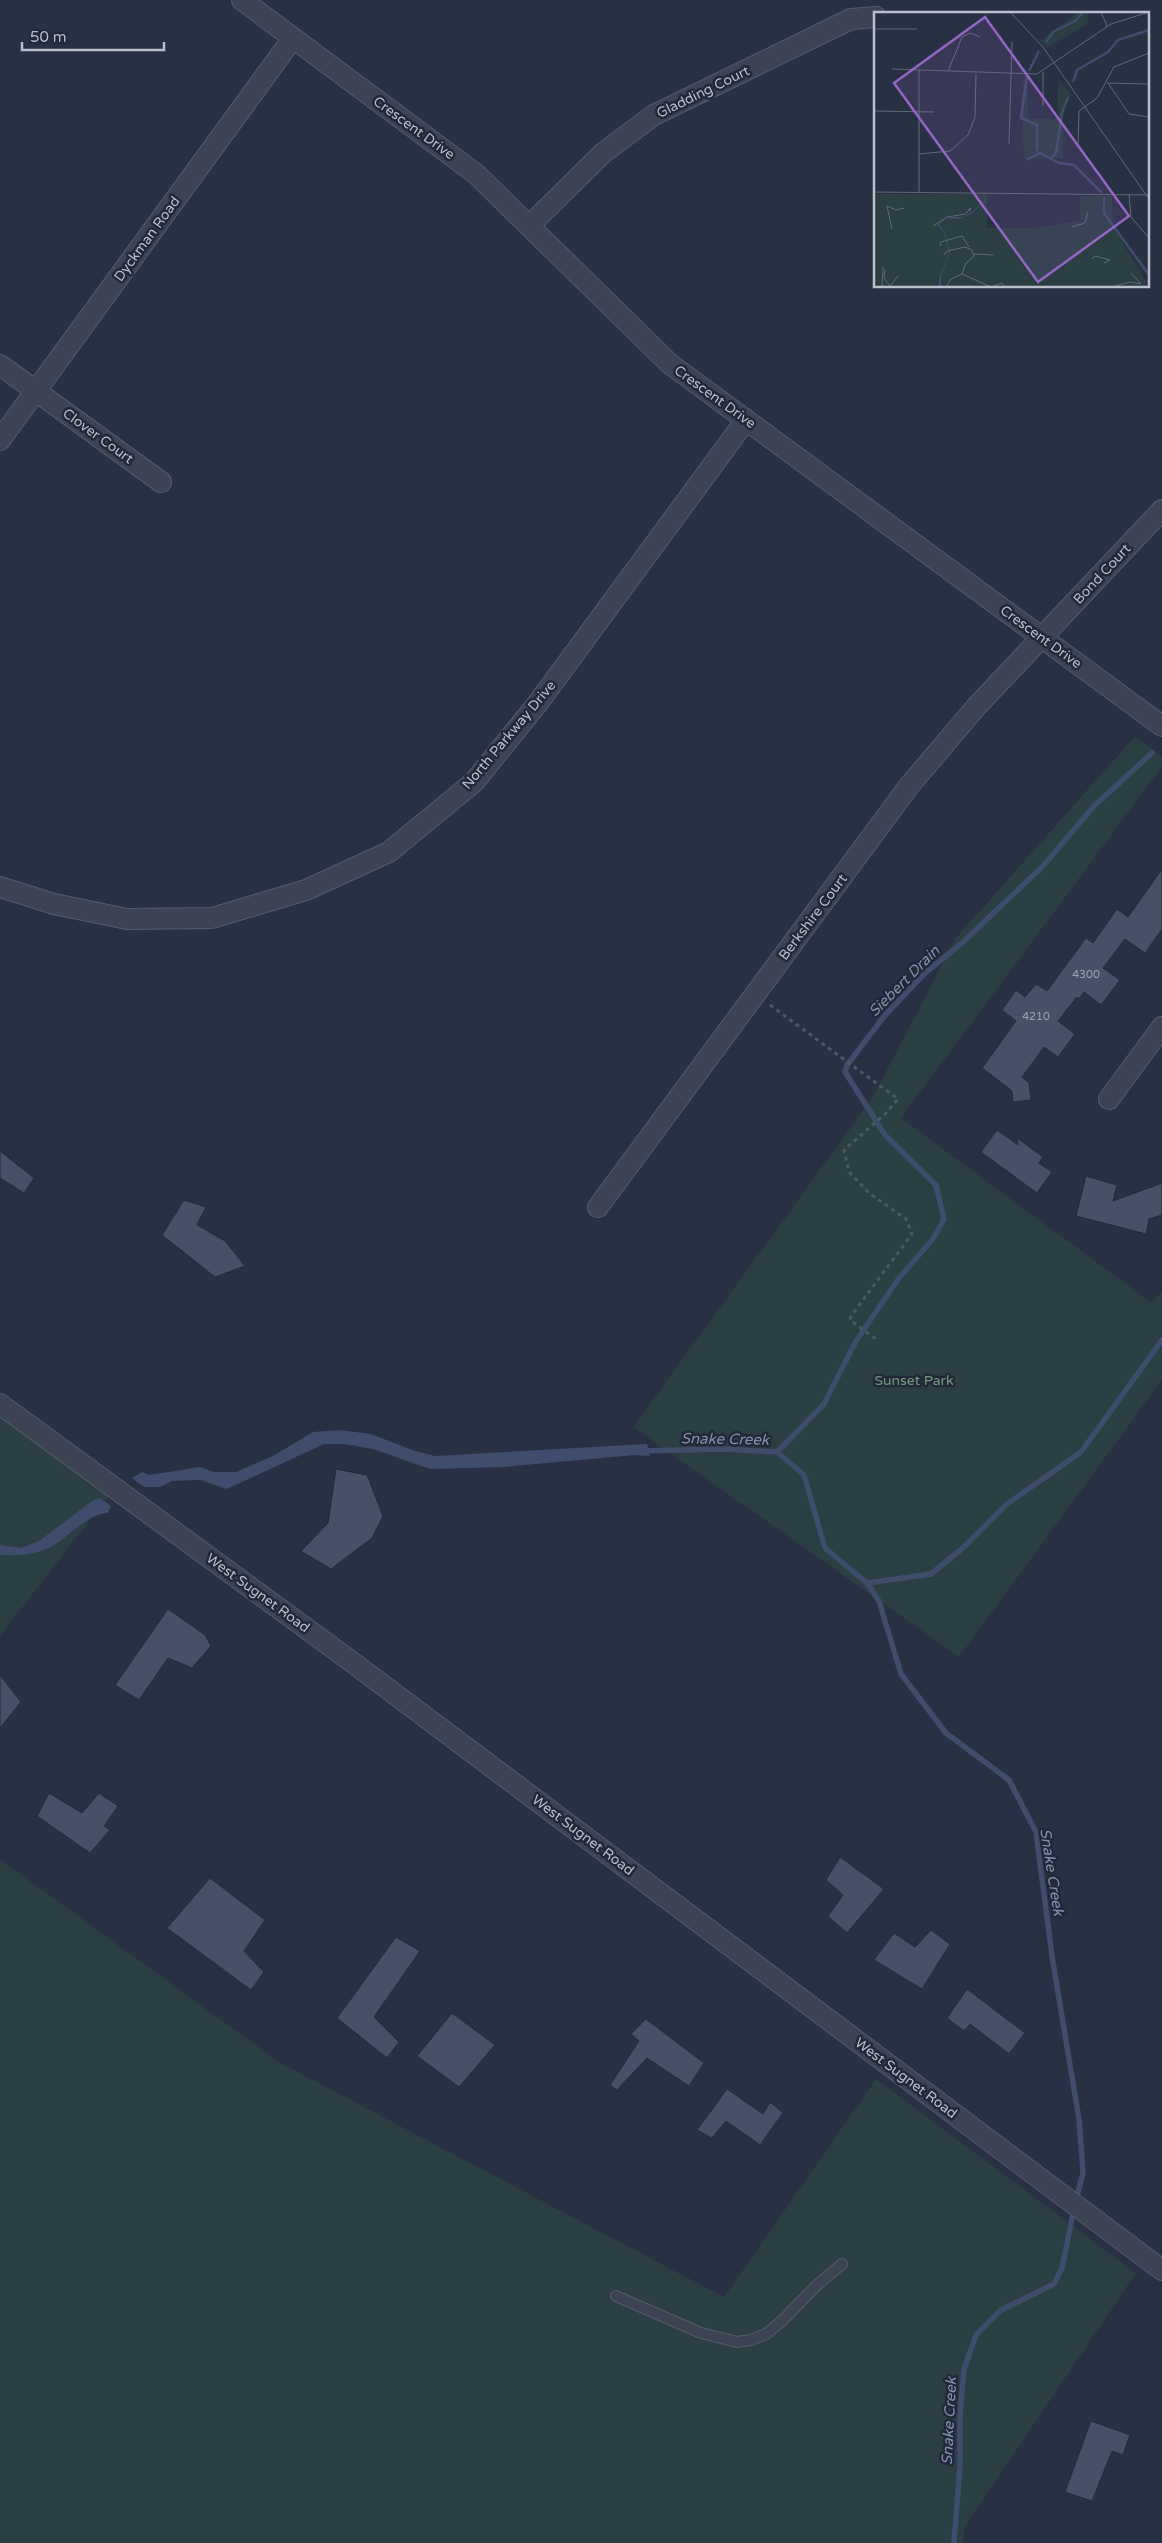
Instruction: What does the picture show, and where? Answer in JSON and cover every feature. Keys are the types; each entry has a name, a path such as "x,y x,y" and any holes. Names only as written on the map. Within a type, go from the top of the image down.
{"street":[{"name":"Crescent Drive","path":"242,0 476,174 670,364 1162,726"},
{"name":"Gladding Court","path":"530,225 603,153 654,115 851,19 874,17"},
{"name":"Dyckman Road","path":"0,440 293,38"},
{"name":"Clover Court","path":"0,365 161,482"},
{"name":"North Parkway Drive","path":"0,886 54,904 127,919 212,918 306,890 390,852 474,782 538,703 746,420"},
{"name":"Bond Court","path":"1042,638 1162,510"},
{"name":"Berkshire Court","path":"598,1207 909,786 976,707 1042,638"},
{"path":"1109,1099 1162,1027"},
{"name":"West Sugnet Road","path":"0,1404 360,1667 1162,2270"}],"lane":[{"path":"616,2296 719,2339 737,2342 762,2340 817,2284 842,2264"}],"path":[{"path":"755,994 898,1099 885,1114 844,1150 849,1172 869,1193 906,1219 912,1234 851,1316 850,1320 877,1340"}],"green space":[{"name":"Sunset Park","path":"1135,736 1162,756 1162,767 901,1118 1152,1303 1162,1291 1162,1380 959,1657 633,1427 872,1098 956,938"},
{"path":"0,1417 109,1496 0,1636"},
{"path":"0,1859 279,2062 724,2297 876,2079 1136,2273 964,2528 963,2543 0,2543"}],"water":[{"path":"340,1430 371,1434 415,1451 435,1456 647,1444 650,1456 635,1455 503,1467 430,1469 373,1449 344,1444 324,1444 227,1489 200,1480 172,1481 160,1487 144,1487 132,1478 142,1472 149,1475 200,1467 214,1472 236,1472 273,1456 313,1432"},
{"path":"100,1498 111,1506 108,1513 100,1514 86,1521 54,1545 28,1554 0,1555 0,1545 21,1548 39,1541 92,1501"}],"building":[{"path":"1162,869 1162,929 1145,953 1125,939 1103,968 1120,980 1101,1005 1084,992 1079,999 1077,997 1058,1021 1075,1034 1058,1057 1044,1047 1022,1077 1029,1083 1031,1100 1013,1102 1012,1091 982,1068 1016,1021 1002,1010 1016,990 1025,997 1036,984 1047,991 1086,938 1093,943 1117,909 1128,917"},
{"path":"997,1130 1018,1145 1017,1138 1043,1157 1039,1163 1052,1172 1037,1193 981,1152"},
{"path":"0,1151 34,1178 24,1193 0,1178"},
{"path":"1086,1176 1117,1185 1113,1201 1162,1183 1162,1215 1149,1219 1146,1234 1076,1216"},
{"path":"184,1200 206,1207 197,1225 225,1241 245,1266 215,1277 162,1235"},
{"path":"336,1469 367,1475 383,1516 372,1538 331,1569 301,1551 328,1523"},
{"path":"168,1609 205,1635 211,1646 192,1668 168,1658 139,1700 115,1685"},
{"path":"0,1675 21,1702 0,1728"},
{"path":"49,1793 82,1813 99,1793 118,1806 104,1826 110,1830 90,1853 37,1816"},
{"path":"840,1857 884,1889 847,1933 828,1916 843,1895 826,1880"},
{"path":"210,1878 265,1920 244,1951 264,1972 251,1990 167,1928"},
{"path":"931,1930 950,1944 922,1989 874,1960 894,1933 915,1947"},
{"path":"396,1937 420,1951 374,2017 399,2042 387,2058 337,2018"},
{"path":"967,1989 1025,2033 1009,2054 970,2024 964,2031 947,2018"},
{"path":"452,2013 495,2045 459,2087 417,2056"},
{"path":"646,2019 704,2063 689,2086 647,2058 617,2090 610,2085 639,2041 631,2034"},
{"path":"727,2089 763,2114 770,2102 783,2113 760,2145 726,2121 712,2138 697,2130"},
{"path":"1091,2421 1130,2435 1123,2455 1112,2451 1092,2501 1065,2492"}],"waterway":[{"name":"Siebert Drain","path":"777,1452 824,1404 856,1341 899,1278 933,1239 944,1219 936,1185 885,1135 845,1072 847,1065 886,1014 925,973 962,943 1043,866 1094,806 1152,753"},
{"path":"867,1583 931,1574 964,1547 1007,1504 1081,1452 1162,1340"},
{"name":"Snake Creek","path":"642,1451 723,1449 777,1452 804,1475 825,1548 867,1583 879,1601 901,1674 946,1733 1009,1780 1036,1832 1052,1956 1079,2119 1083,2173 1076,2200"},
{"name":"Snake Creek","path":"954,2543 960,2466 960,2415 964,2369 976,2335 1001,2310 1054,2284 1062,2268 1074,2209"}]}
